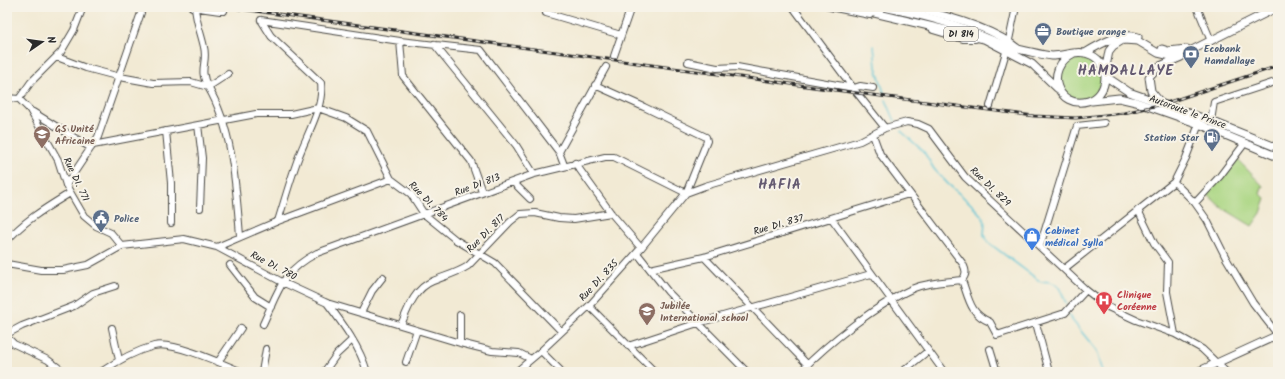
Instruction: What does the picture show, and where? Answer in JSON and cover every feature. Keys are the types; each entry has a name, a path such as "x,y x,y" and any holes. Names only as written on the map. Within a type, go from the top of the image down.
{"main road":[{"name":"DI 814","path":"848,7 984,39 1006,52 1032,64 1043,72 1059,90"},
{"name":"DI 814","path":"884,7 927,16 959,26 1020,50 1054,56 1074,53"},
{"path":"1105,74 1100,61 1096,57 1084,53 1074,53 1066,57 1058,68 1056,81 1059,90 1064,96 1072,101 1088,101 1101,92 1105,74 1109,51 1113,46 1123,40 1138,42 1158,53 1171,56 1184,54 1278,7"},
{"path":"1084,53 1114,38 1129,35 1139,37 1168,51 1199,47"},
{"path":"1162,104 1154,96 1149,86 1149,78 1152,73 1199,47"},
{"name":"Autoroute le Prince","path":"1105,74 1129,92 1211,121 1278,148"},
{"name":"Autoroute le Prince","path":"1088,101 1119,98 1199,124 1278,157"},
{"path":"1197,372 1278,335"}],"street":[{"path":"7,98 19,99 31,82 57,57 74,30 83,7"},
{"path":"66,184 92,147 102,128 143,7"},
{"path":"191,7 220,11 225,8"},
{"path":"614,56 631,7"},
{"path":"793,7 885,128"},
{"path":"830,7 913,24 963,39 984,39"},
{"path":"910,7 932,9 1008,40 1020,50"},
{"path":"1008,40 1016,7"},
{"path":"1197,7 1211,41"},
{"path":"195,8 198,31 204,48 202,72 216,101 235,172 240,236"},
{"path":"546,13 621,35"},
{"path":"278,220 298,158 318,108 322,92 321,83 271,36 261,20 400,41 481,50 559,152 564,165"},
{"path":"400,41 403,76 471,161 482,192"},
{"path":"434,44 516,145 534,174"},
{"path":"990,106 1006,52"},
{"path":"57,57 86,68 120,77 153,82 191,82 208,87 228,74"},
{"path":"688,62 718,68 737,67 854,88 860,86 873,88"},
{"path":"559,152 606,67"},
{"path":"1211,121 1214,102 1278,81"},
{"path":"595,85 644,106 706,137 708,141 686,193"},
{"name":"Rue DI. 771","path":"19,99 30,110 58,160 66,184 84,216 96,226 111,233 122,246"},
{"path":"30,110 92,147 256,114 291,114 318,108"},
{"name":"Rue DI. 784","path":"318,108 346,118 367,130 391,179 411,194 424,214 442,229 478,254 495,263 561,331"},
{"name":"Rue DI. 829","path":"686,193 705,186 860,141 885,128 907,122 918,124 929,129 965,177 1086,290 1108,307 1136,320 1175,334 1202,349 1226,372"},
{"path":"1040,246 1077,126 1104,123"},
{"path":"1064,270 1174,182 1186,158 1199,124"},
{"path":"198,125 202,158 200,208"},
{"path":"166,131 171,183 171,223"},
{"path":"873,135 880,154 963,264 966,272 964,278 971,305 979,318 990,322 997,335 1068,311 1086,290"},
{"path":"1195,202 1220,176 1245,143"},
{"name":"Rue DI 813","path":"263,324 282,282 290,271 304,260 317,253 534,174 564,165 605,157 614,157 686,193"},
{"path":"576,163 611,214 639,250 650,269 668,292 747,372"},
{"path":"217,246 278,220 391,179"},
{"path":"513,182 530,199"},
{"path":"1174,182 1195,202 1207,220 1226,258 1253,303 1278,335"},
{"path":"7,241 12,235 47,207 70,192"},
{"name":"Rue DI. 835","path":"516,372 541,351 588,306 639,250 686,193"},
{"name":"Rue DI. 837","path":"650,269 704,256 832,219 909,194"},
{"path":"1138,210 1154,243 1168,262 1167,292 1175,334"},
{"name":"Rue DI. 817","path":"401,325 409,305 420,290 432,281 468,266 478,254 520,214 535,213 558,218 574,219 611,214"},
{"path":"832,219 944,372"},
{"path":"7,228 12,235"},
{"name":"Rue DI. 780","path":"7,264 41,270 63,270 88,265 122,246 184,239 217,246 282,282 327,304 460,343 492,351 518,353 531,359"},
{"path":"704,256 807,364"},
{"path":"230,265 255,297 271,307"},
{"path":"628,346 698,323 871,274"},
{"path":"361,313 372,291 382,277"},
{"path":"800,372 807,364 867,315 892,300 914,288 964,278"},
{"path":"7,334 22,326 74,306 93,293 115,286"},
{"path":"327,304 352,340 363,359 367,372"},
{"path":"588,306 655,372"},
{"path":"460,315 460,343"},
{"path":"1036,323 1049,372"},
{"path":"112,328 119,360"},
{"path":"218,362 241,328"},
{"path":"406,362 417,330"},
{"path":"7,337 14,344 48,360 64,372"},
{"path":"324,372 336,354 352,340"},
{"path":"101,372 119,360 154,346 185,350 242,372"},
{"path":"262,372 266,348"},
{"path":"990,349 997,372"},
{"path":"902,372 928,350"},
{"path":"541,351 562,372"}],"green space":[{"path":"1083,54 1098,62 1104,81 1093,97 1074,100 1062,90 1059,71 1071,56"},
{"path":"1238,160 1263,186 1260,193 1266,199 1261,213 1252,226 1221,207 1206,193"}],"waterway":[{"path":"874,46 876,67 884,93"},
{"path":"886,100 895,121"},
{"path":"901,131 924,152 934,169 948,184 970,203 981,215 985,222 984,235 989,243 1041,282 1052,282 1055,284 1061,291 1066,304"},
{"path":"1068,315 1097,351 1103,372"}],"railway":[{"path":"226,7 1034,116 1076,118 1124,113 1163,104 1278,66"}],"place":[{"name":"Boutique orange","path":"1043,46"},
{"name":"Ecobank Hamdallaye","path":"1191,69"},
{"name":"GS Unité Africaine","path":"42,149"},
{"name":"Station Star","path":"1212,152"},
{"name":"Police","path":"101,233"},
{"name":"Cabinet médical Sylla","path":"1032,251"},
{"name":"Clinique Coréenne","path":"1104,315"},
{"name":"Jubilée International school","path":"647,326"}],"district":[{"name":"HAMDALLAYE","path":"1126,70"},
{"name":"HAFIA","path":"780,184"}]}
